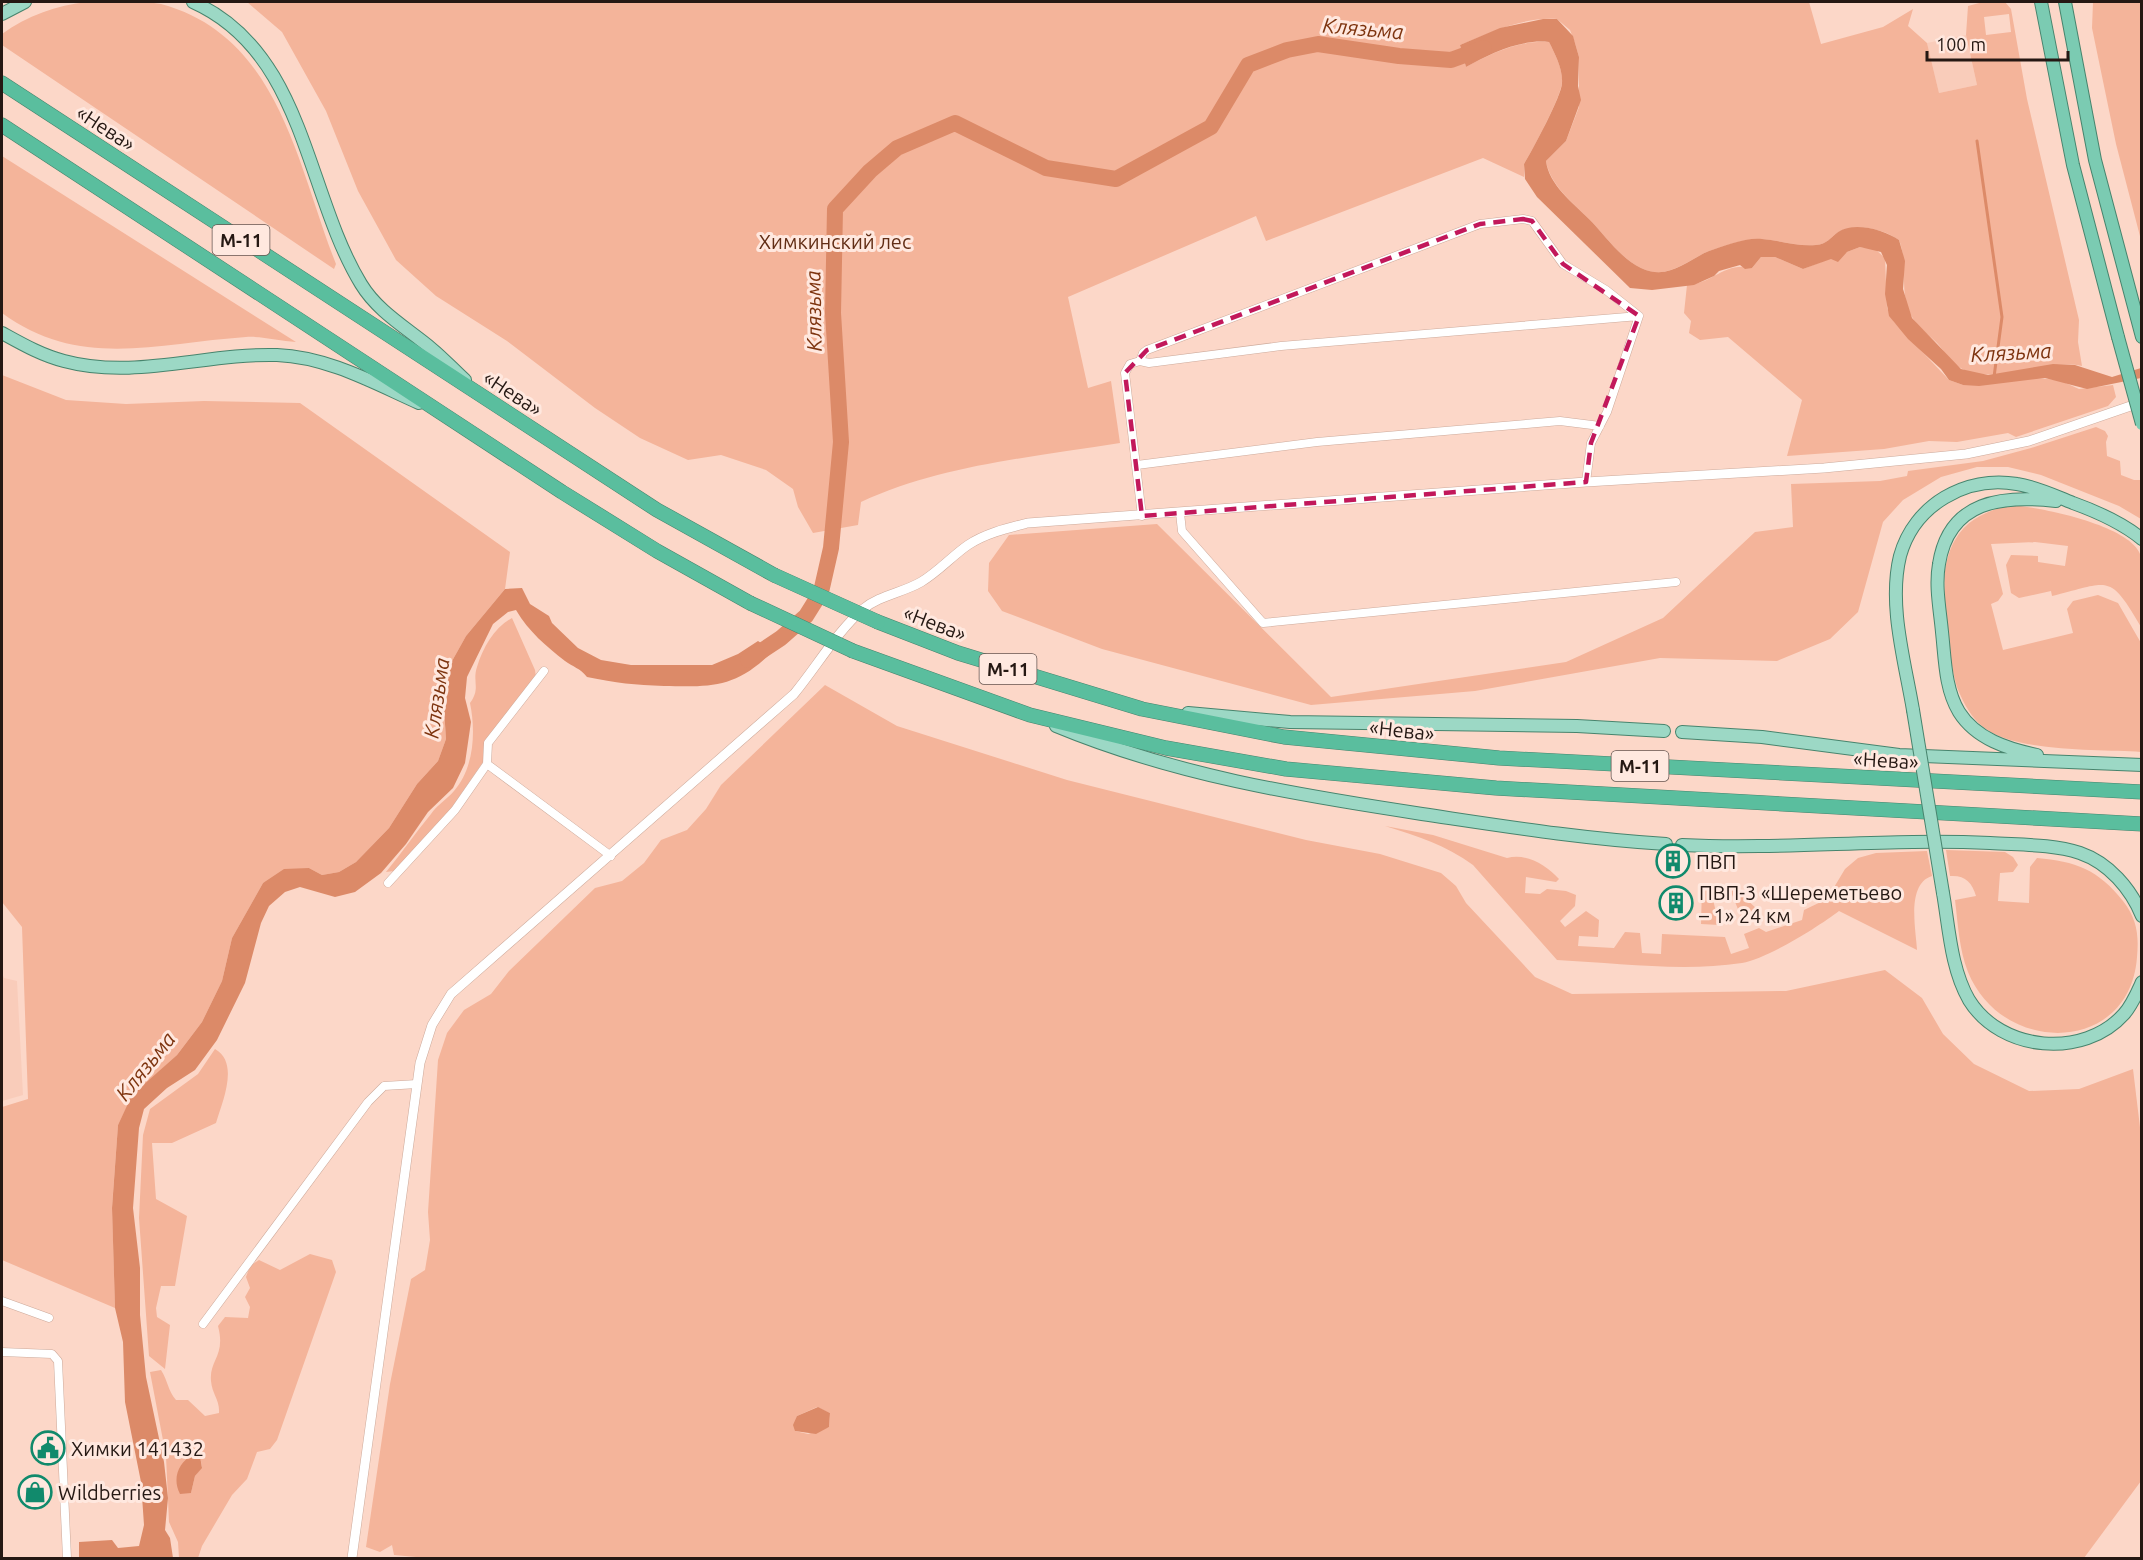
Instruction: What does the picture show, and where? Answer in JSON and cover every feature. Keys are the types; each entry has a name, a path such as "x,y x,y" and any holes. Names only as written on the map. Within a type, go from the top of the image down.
{"highway":[{"path":"2041,2 2073,165 2142,424"},
{"path":"2064,2 2095,160 2141,334"},
{"name":"«Нева»","path":"2,83 657,510 774,575 878,622 958,653 1142,709 1284,737 1499,758 2142,792"},
{"name":"М-11","path":"2,125 571,498 657,551 750,603 853,651 1030,715 1166,748 1286,770 1398,781 1859,810 2142,824"}],"main road":[{"path":"2,15 25,2"},
{"path":"193,2 221,17 244,37 281,87 295,119 336,237 363,288 382,310 433,350 481,396"},
{"name":"М-11","path":"2,333 43,354 65,361 100,367 137,367 236,356 279,355 314,360 339,368 443,414"},
{"name":"М-11","path":"2142,539 2111,519 2042,490 2017,484 1994,482 1971,486 1951,493 1916,522 1906,538 1900,559 1896,589 1943,893 1960,980 1970,1001 1997,1028 2033,1043 2058,1045 2080,1041 2105,1030 2125,1014 2142,982"},
{"name":"М-11","path":"2066,762 2003,746 1983,736 1960,713 1946,673 1937,582 1939,564 1952,530 1978,507 2009,498 2072,502"},
{"name":"М-11","path":"1142,709 1290,722 1577,726 1664,731"},
{"name":"М-11","path":"1030,715 1112,749 1155,762 1290,794 1595,840 1666,844"},
{"name":"М-11","path":"1682,732 1762,737 1899,755 2142,765"},
{"path":"1682,844 1755,848 1946,841 2049,847 2081,854 2105,866 2134,898 2142,916"}],"street":[{"path":"1140,360 1147,350 1479,224 1523,219 1532,221 1563,264 1606,290 1639,316"},
{"path":"1142,516 1125,373 1130,364 1140,360 1149,363 1281,346 1639,316"},
{"path":"1586,482 1591,443 1608,412 1639,316"},
{"path":"352,1558 420,1063 432,1025 452,994 794,694 814,670 829,646 864,609 881,598 923,581 970,544 998,531 1028,523 1586,482 1824,468 1966,454 2029,441 2142,402"},
{"path":"1137,465 1317,442 1560,421 1600,426"},
{"path":"1180,513 1182,531 1263,623 1676,582"},
{"path":"388,883 455,810 487,764 488,743 544,671"},
{"path":"487,764 611,856"},
{"path":"202,1324 368,1102 384,1086 417,1084"},
{"path":"2,1300 49,1318"},
{"path":"2,1352 52,1354 58,1361 67,1558"}],"highlighted area":[{"path":"1523,219 1532,221 1563,264 1639,316 1591,443 1586,482 1142,516 1125,373 1147,350 1480,224"}],"shaded area":[{"path":"1543,19 1557,19 1573,36 1579,57 1578,86 1581,100 1566,141 1546,161 1548,170 1563,193 1634,264 1651,271 1669,271 1728,244 1762,239 1816,245 1826,242 1845,229 1869,228 1899,240 1905,261 1903,289 1912,318 1961,369 1988,375 2053,364 2075,365 2112,377 2141,368 2141,378 2087,389 2045,378 1979,386 1963,385 1949,380 1941,369 1908,339 1889,316 1885,294 1887,265 1881,252 1860,247 1847,252 1838,262 1831,259 1803,269 1775,257 1761,257 1752,268 1745,269 1740,265 1719,271 1714,276 1694,285 1652,290 1630,288 1537,197 1525,179 1524,164 1540,136 1561,89 1560,67 1549,42 1517,45 1496,52 1466,67 1460,45 1500,28"},
{"path":"1966,35 1977,85 1939,93 1927,43"},
{"path":"522,588 530,604 549,616 552,623 578,648 601,660 631,665 712,665 738,654 758,641 773,651 747,672 723,683 681,686 616,682 587,677 538,638 516,610 508,612 493,624 467,677 465,698 471,722 465,763 453,788 428,812 406,844 381,873 355,892 335,897 300,887 285,892 269,906 261,923 245,983 217,1040 195,1070 167,1088 144,1109 139,1128 133,1208 140,1268 140,1315 146,1377 164,1462 168,1498 165,1530 170,1538 173,1558 79,1558 79,1542 112,1540 118,1548 139,1546 144,1525 141,1482 125,1402 123,1342 115,1308 112,1208 118,1125 132,1095 177,1055 202,1022 222,981 232,938 263,883 284,869 309,868 322,875 339,872 356,862 389,828 417,784 438,761 446,739 442,679 466,636 505,589"},
{"path":"2,973 4,978 17,981 23,1095 2,1101"},
{"path":"818,1407 830,1413 829,1427 816,1434 795,1431 793,1425 797,1416"},
{"path":"194,1454 200,1456 202,1468 195,1476 191,1493 180,1494 177,1483 178,1471 188,1457"}],"green space":[{"path":"88,2 161,4 201,20 233,44 258,74 278,109 295,147 336,264 334,269 2,45 2,34 21,22 42,12"},
{"name":"Химкинский лес","path":"247,2 1809,2 1821,44 1883,27 1913,9 1908,26 1927,43 1939,93 1977,85 1966,35 1968,6 1983,2 2005,2 2011,9 2027,99 2079,320 2078,342 2082,366 2051,366 1986,375 1972,373 1959,367 1912,317 1905,298 1902,249 1899,240 1878,230 1853,227 1838,232 1826,242 1816,245 1761,239 1742,241 1709,251 1669,271 1651,271 1634,264 1563,193 1548,170 1546,161 1566,141 1579,107 1579,57 1570,30 1557,19 1532,20 1507,26 1460,45 1466,67 1496,52 1527,43 1549,42 1554,51 1561,72 1561,89 1524,164 1524,177 1483,158 1266,241 1256,216 1068,297 1088,388 1111,381 1120,443 988,464 923,479 861,502 858,525 813,533 798,507 793,489 766,470 721,455 688,460 640,438 595,408 507,341 436,296 396,260 358,191 326,111 282,32","holes":["2009,14 2011,32 1986,35 1984,17"]},
{"path":"2093,2 2141,2 2141,240 2116,144 2092,28"},
{"path":"2,156 296,342 246,337 120,349 90,347 60,342 31,331 2,313"},
{"path":"1860,247 1875,249 1885,258 1887,308 1894,322 1949,380 1963,385 1979,385 2037,378 2059,380 2079,389 2113,385 2116,397 2108,406 2016,437 2008,433 1957,442 1929,441 1884,449 1787,456 1802,400 1728,337 1700,340 1689,333 1691,321 1684,313 1687,285 1704,281 1726,270 1752,268 1761,257 1775,257 1803,269"},
{"path":"2,375 66,400 126,404 204,401 300,403 510,552 505,589 466,636 442,679 446,739 438,761 417,784 389,828 356,862 339,872 322,875 309,868 263,883 232,938 222,981 202,1022 177,1055 133,1095 118,1125 112,1207 115,1308 2,1260 2,1107 28,1099 22,927 2,902"},
{"path":"2096,427 2105,431 2108,436 2107,456 2120,461 2121,475 2141,480 2141,519 2119,506 2041,475 2008,467 1977,467 1941,477 1903,500 1883,522 1858,612 1830,639 1777,661 1660,658 1475,691 1311,705 1102,649 1002,611 988,591 989,563 1009,535 1157,524 1331,697 1566,662 1663,618 1755,532 1793,527 1791,484 1880,481 1907,476 1908,471 1983,461"},
{"path":"2010,505 2041,509 2103,527 2121,535 2134,545 2141,556 2141,627 2122,597 2114,589 2106,586 2086,587 2052,596 2051,591 2019,598 2011,593 2006,565 2011,555 2038,556 2038,562 2065,566 2068,546 2035,542 1991,544 2003,594 1998,601 1991,604 2003,650 2073,633 2067,609 2073,601 2098,595 2118,603 2141,643 2141,752 2081,750 2014,741 1996,735 1982,726 1963,701 1955,681 1950,650 1945,598 1946,563 1953,543 1965,527 1986,513"},
{"path":"512,618 535,670 536,678 489,738 483,762 441,823 394,871 386,872 433,811 454,791 466,772 472,749 473,726 470,703 476,689 477,667 490,638"},
{"path":"825,685 897,726 1067,780 1306,840 1380,854 1441,873 1456,886 1466,903 1535,977 1572,994 1786,991 1885,970 1922,998 1943,1034 1974,1064 2029,1091 2079,1089 2133,1069 2142,1144 2141,1481 2084,1558 427,1558 394,1555 392,1545 380,1552 366,1547 390,1384 411,1279 425,1270 430,1240 428,1212 438,1060 447,1033 464,1010 491,994 509,971 595,888 622,881 644,863 661,840 687,830 706,809 721,785","holes":["817,1407 830,1413 829,1427 808,1434 795,1431 797,1416"]},
{"path":"1385,826 1433,835 1507,858 1522,857 1536,861 1559,879 1556,882 1526,877 1525,893 1540,894 1547,889 1566,891 1576,895 1575,906 1560,921 1565,927 1586,911 1599,920 1598,937 1579,936 1578,946 1614,948 1625,932 1640,933 1642,953 1661,954 1662,934 1725,937 1731,954 1749,948 1744,934 1759,928 1766,932 1802,920 1804,910 1827,899 1845,869 1858,858 1876,853 1927,851 1932,876 1924,881 1916,898 1914,920 1917,950 1839,911 1778,949 1742,963 1673,967 1557,960 1473,865 1420,837"},
{"path":"1946,850 2005,852 2013,857 2018,865 2013,872 2000,873 1998,901 2029,903 2030,867 2037,858 2051,859 2085,869 2114,890 2128,908 2134,921 2138,949 2129,989 2112,1012 2089,1027 2063,1033 2035,1030 2008,1019 1985,999 1965,963 1955,900 1976,896 1967,880 1950,876"},
{"path":"1702,887 1734,888 1757,909 1753,915 1742,919 1731,892 1711,891 1719,925 1701,924"},
{"path":"215,1049 227,1064 228,1073 225,1094 216,1123 172,1143 152,1143 156,1199 187,1216 175,1286 161,1286 156,1308 157,1317 170,1325 165,1369 149,1356 139,1218 143,1135 150,1109 198,1074"},
{"path":"310,1254 332,1260 336,1272 277,1440 270,1449 257,1452 247,1479 232,1495 202,1546 198,1558 179,1558 178,1542 169,1522 166,1456 150,1372 161,1370 176,1400 188,1400 205,1416 219,1413 211,1381 212,1368 220,1344 218,1326 225,1317 248,1318 250,1307 245,1297 250,1288 246,1277 250,1266 259,1260 280,1270","holes":["194,1454 200,1456 202,1467 195,1476 191,1493 182,1465"]}],"waterway":[{"name":"Клязьма","path":"748,660 781,638 806,616 821,592 831,548 841,442 833,313 835,209 870,171 897,148 955,123 1046,168 1116,179 1211,127 1248,65 1287,50 1318,44 1399,56 1451,60 1484,48"},
{"path":"1977,141 2002,317 1994,377"}],"place":[{"name":"ПВП","path":"1673,861"},
{"name":"ПВП-3 «Шереметьево – 1» 24 км","path":"1676,903"},
{"name":"Химки 141432","path":"48,1448"},
{"name":"Wildberries","path":"35,1492"}]}
